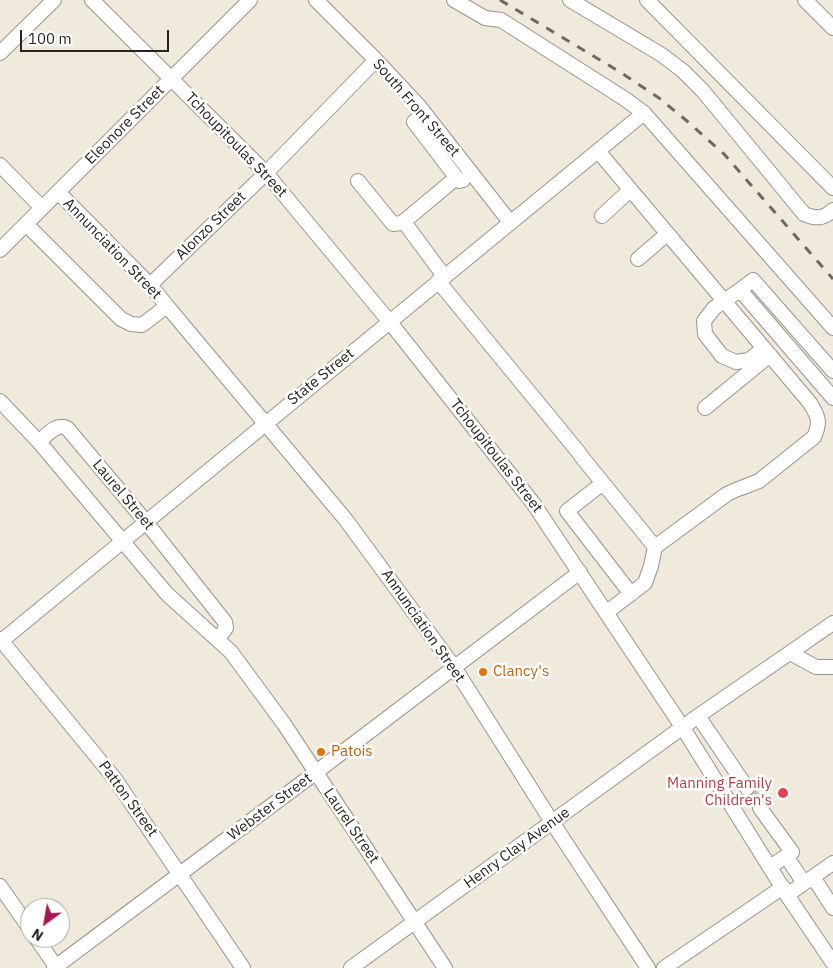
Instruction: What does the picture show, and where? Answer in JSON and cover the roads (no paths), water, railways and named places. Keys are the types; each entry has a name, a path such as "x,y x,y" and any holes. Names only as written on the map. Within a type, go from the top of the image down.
{"street":[{"path":"0,53 54,0"},
{"name":"Tchoupitoulas Street","path":"92,0 266,173 389,321 533,503 683,728 785,891 832,961"},
{"name":"Eleonore Street","path":"0,250 250,0"},
{"name":"South Front Street","path":"316,0 376,60 424,113 438,141 462,162 510,222"},
{"path":"454,0 484,18 501,20 625,98 644,113 833,328"},
{"path":"570,0 662,55 683,71 703,91 804,214 814,218 825,217 833,210"},
{"path":"647,0 833,188"},
{"path":"805,0 833,28"},
{"name":"Alonzo Street","path":"150,285 266,173 376,60"},
{"name":"State Street","path":"0,641 644,113"},
{"path":"438,141 458,181 466,180 473,176"},
{"path":"598,151 804,396 818,416 819,426 814,436 759,481 727,494 655,546 651,566 644,583 607,612"},
{"path":"358,181 393,224 404,222 454,174 462,162"},
{"name":"Annunciation Street","path":"0,165 42,208"},
{"path":"602,216 630,190"},
{"name":"Annunciation Street","path":"58,192 150,285 346,520 454,667 552,822 648,968"},
{"path":"404,222 455,299 498,356 655,546"},
{"name":"Annunciation Street","path":"26,224 126,322 142,325 167,306"},
{"path":"638,260 667,234"},
{"path":"767,352 749,360 736,362 722,356 705,334 704,321 714,308 753,280 833,371"},
{"path":"740,290 833,398"},
{"path":"705,408 767,352"},
{"path":"804,396 820,383"},
{"name":"Laurel Street","path":"0,402 39,442 167,594 231,652 284,724 445,968"},
{"name":"Laurel Street","path":"39,442 56,427 62,426 67,428 146,522 225,622 226,628 218,639"},
{"path":"603,483 568,511 631,594"},
{"name":"Webster Street","path":"56,967 316,773 580,572"},
{"name":"Henry Clay Avenue","path":"351,968 698,716 833,623"},
{"name":"Patton Street","path":"0,641 115,779 243,968"},
{"path":"790,653 810,665 822,668 832,667"},
{"path":"698,716 747,788"},
{"path":"760,808 792,852 770,867"},
{"path":"786,856 833,908"},
{"path":"664,968 785,891 809,880 833,863"},
{"path":"0,886 20,915"},
{"path":"43,948 56,967"}],"tunnel":[{"path":"747,788 760,808"}],"railway":[{"path":"500,0 620,72 659,98 687,121 724,154 833,279"}],"place":[{"name":"Clancy's","path":"483,672"},
{"name":"Patois","path":"321,752"},
{"name":"Manning Family Children's","path":"783,793"}]}
